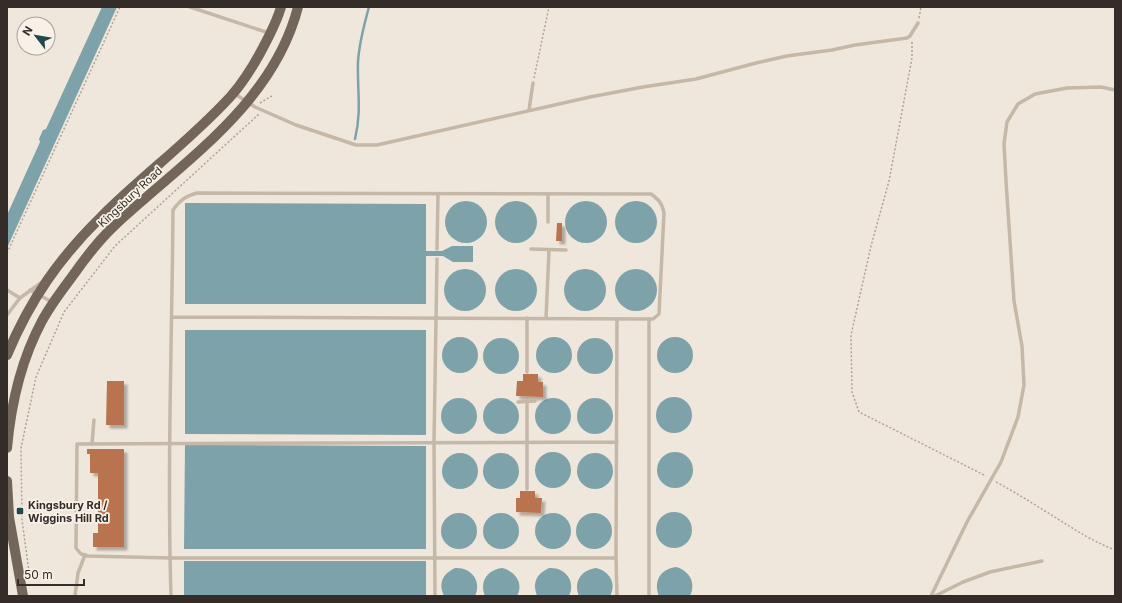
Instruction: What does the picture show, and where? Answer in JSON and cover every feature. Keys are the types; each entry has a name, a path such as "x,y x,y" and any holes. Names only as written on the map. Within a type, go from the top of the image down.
{"main road":[{"name":"Kingsbury Road","path":"7,355 34,292 48,279 69,251 102,215 185,142 233,93 258,59 281,7"},
{"name":"Kingsbury Road","path":"7,448 9,423 18,384 31,343 53,303 83,261 114,227 251,105 286,41 298,7"},
{"path":"7,481 9,517 23,596"}],"lane":[{"path":"190,7 270,34"},
{"path":"233,93 251,105 282,120 356,145 377,145 529,110 643,87 696,79 786,56 907,38 913,32 918,23"},
{"path":"529,110 533,83"},
{"path":"931,596 967,522 1001,462 1018,417 1024,385 1022,346 1014,301 1006,181 1004,144 1007,122 1018,104 1035,94 1067,88 1101,87 1115,90"},
{"path":"171,596 170,442 173,210 186,196 198,193 651,194 658,199 664,212 659,314 654,319 172,318"},
{"path":"437,249 438,194"},
{"path":"548,194 548,222"},
{"path":"531,249 566,250"},
{"path":"546,318 549,250"},
{"path":"435,596 434,442 437,259"},
{"path":"7,290 20,298"},
{"path":"7,315 20,298 34,292 53,303"},
{"path":"527,318 527,372"},
{"path":"616,596 617,319"},
{"path":"649,319 649,596"},
{"path":"527,489 528,401"},
{"path":"518,402 535,401"},
{"path":"92,444 94,420"},
{"path":"616,558 170,558 85,555 81,554 76,548 77,444 170,442 617,442"},
{"path":"75,596 78,573 85,555"},
{"path":"935,596 963,582 990,572 1042,561"}],"path":[{"path":"7,253 120,7"},
{"path":"533,83 549,7"},
{"path":"918,23 921,7"},
{"path":"913,32 912,58 889,181 871,246 851,335 852,392 859,412 992,479 1081,534 1115,550"},
{"path":"251,105 272,96"},
{"path":"29,573 22,520 21,448 36,377 64,312 115,246 263,111"}],"water":[{"path":"102,7 117,7 7,248 7,215 40,142 39,139 43,130 46,129"},
{"path":"462,201 470,201 478,204 484,210 487,222 484,234 478,240 470,243 462,243 454,240 448,234 445,226 445,218 448,210 454,204"},
{"path":"512,201 520,201 528,204 534,210 537,222 534,234 528,240 520,243 512,243 504,240 498,234 495,226 495,218 498,210 504,204"},
{"path":"582,201 590,201 598,204 604,210 607,222 604,234 598,240 590,243 582,243 574,240 568,234 565,226 565,218 568,210 574,204"},
{"path":"632,201 640,201 648,204 654,210 657,222 654,234 648,240 640,243 632,243 624,240 618,234 615,226 615,218 618,210 624,204"},
{"path":"185,203 426,204 426,251 442,251 452,246 473,246 473,262 453,262 443,256 426,256 426,304 185,304"},
{"path":"461,269 469,269 477,272 483,278 486,290 483,302 477,308 469,311 461,311 453,308 447,302 444,294 444,286 447,278 453,272"},
{"path":"512,269 520,269 528,272 534,278 537,290 534,302 528,308 520,311 512,311 504,308 498,302 495,294 495,286 498,278 504,272"},
{"path":"581,269 589,269 597,272 603,278 606,290 603,302 597,308 589,311 581,311 573,308 567,302 564,294 564,286 567,278 573,272"},
{"path":"632,269 640,269 648,272 654,278 657,290 654,302 648,308 640,311 632,311 624,308 618,302 615,294 615,286 618,278 624,272"},
{"path":"185,330 426,330 426,435 185,434"},
{"path":"464,337 473,342 477,348 477,362 473,368 464,373 456,373 447,368 443,362 442,351 447,342 453,338"},
{"path":"558,337 567,342 571,348 571,362 567,368 558,373 550,373 541,368 537,362 536,351 541,342 547,338"},
{"path":"679,337 688,342 692,348 692,362 688,368 679,373 671,373 662,368 658,362 657,351 662,342 668,338"},
{"path":"505,338 514,343 518,349 518,363 514,369 505,374 497,374 488,369 484,363 483,352 488,343 494,339"},
{"path":"599,338 608,343 612,349 612,363 608,369 599,374 591,374 582,369 578,363 577,352 582,343 588,339"},
{"path":"678,397 687,402 691,408 691,422 687,428 678,433 670,433 661,428 657,422 656,411 661,402 667,398"},
{"path":"463,398 472,403 476,409 476,423 472,429 463,434 455,434 446,429 442,423 441,412 446,403 452,399"},
{"path":"505,398 514,403 518,409 518,423 514,429 505,434 497,434 488,429 484,423 483,412 488,403 494,399"},
{"path":"557,398 566,403 570,409 570,423 566,429 557,434 549,434 540,429 536,423 535,412 540,403 546,399"},
{"path":"599,398 608,403 612,409 612,423 608,429 599,434 591,434 582,429 578,423 577,412 582,403 588,399"},
{"path":"185,445 426,446 426,549 184,549"},
{"path":"557,452 566,457 570,463 570,477 566,483 557,488 549,488 540,483 536,477 535,466 540,457 546,453"},
{"path":"679,452 688,457 692,463 692,477 688,483 679,488 671,488 662,483 658,477 657,466 662,457 668,453"},
{"path":"464,453 473,458 477,464 477,478 473,484 464,489 456,489 447,484 443,478 442,467 447,458 453,454"},
{"path":"505,453 514,458 518,464 518,478 514,484 505,489 497,489 488,484 484,478 483,467 488,458 494,454"},
{"path":"599,453 608,458 612,464 612,478 608,484 599,489 591,489 582,484 578,478 577,467 582,458 588,454"},
{"path":"678,512 687,517 691,523 691,537 687,543 678,548 670,548 661,543 657,537 656,526 661,517 667,513"},
{"path":"463,513 472,518 476,524 476,538 472,544 463,549 455,549 446,544 442,538 441,527 446,518 452,514"},
{"path":"505,513 514,518 518,524 518,538 514,544 505,549 497,549 488,544 484,538 483,527 488,518 494,514"},
{"path":"557,513 566,518 570,524 570,538 566,544 557,549 549,549 540,544 536,538 535,527 540,518 546,514"},
{"path":"598,513 607,518 611,524 611,538 607,544 598,549 590,549 581,544 577,538 576,527 581,518 587,514"},
{"path":"184,561 426,561 426,596 184,596"},
{"path":"676,567 685,571 692,582 692,591 690,596 659,596 657,586 659,577 666,570"},
{"path":"455,568 466,570 474,576 477,585 475,596 444,596 441,587 442,580 447,573"},
{"path":"502,568 511,572 517,578 519,582 519,591 517,596 485,596 483,586 488,574"},
{"path":"549,568 560,570 568,576 571,585 569,596 537,596 535,587 536,579 541,573"},
{"path":"596,568 605,572 612,582 613,587 610,596 579,596 577,586 582,574"}],"building":[{"path":"557,223 562,223 562,241 556,241"},
{"path":"523,374 538,374 538,382 543,382 543,397 516,396 517,381 523,381"},
{"path":"107,381 124,381 124,425 106,425"},
{"path":"87,449 124,449 124,547 93,547 93,533 98,533 98,473 90,473 90,454 87,454"},
{"path":"520,491 535,491 535,498 542,498 541,513 516,512 516,498 520,498"}],"waterway":[{"path":"355,139 359,109 359,55 362,34 369,7"}],"place":[{"name":"Kingsbury Rd / Wiggins Hill Rd","path":"20,511"}]}
